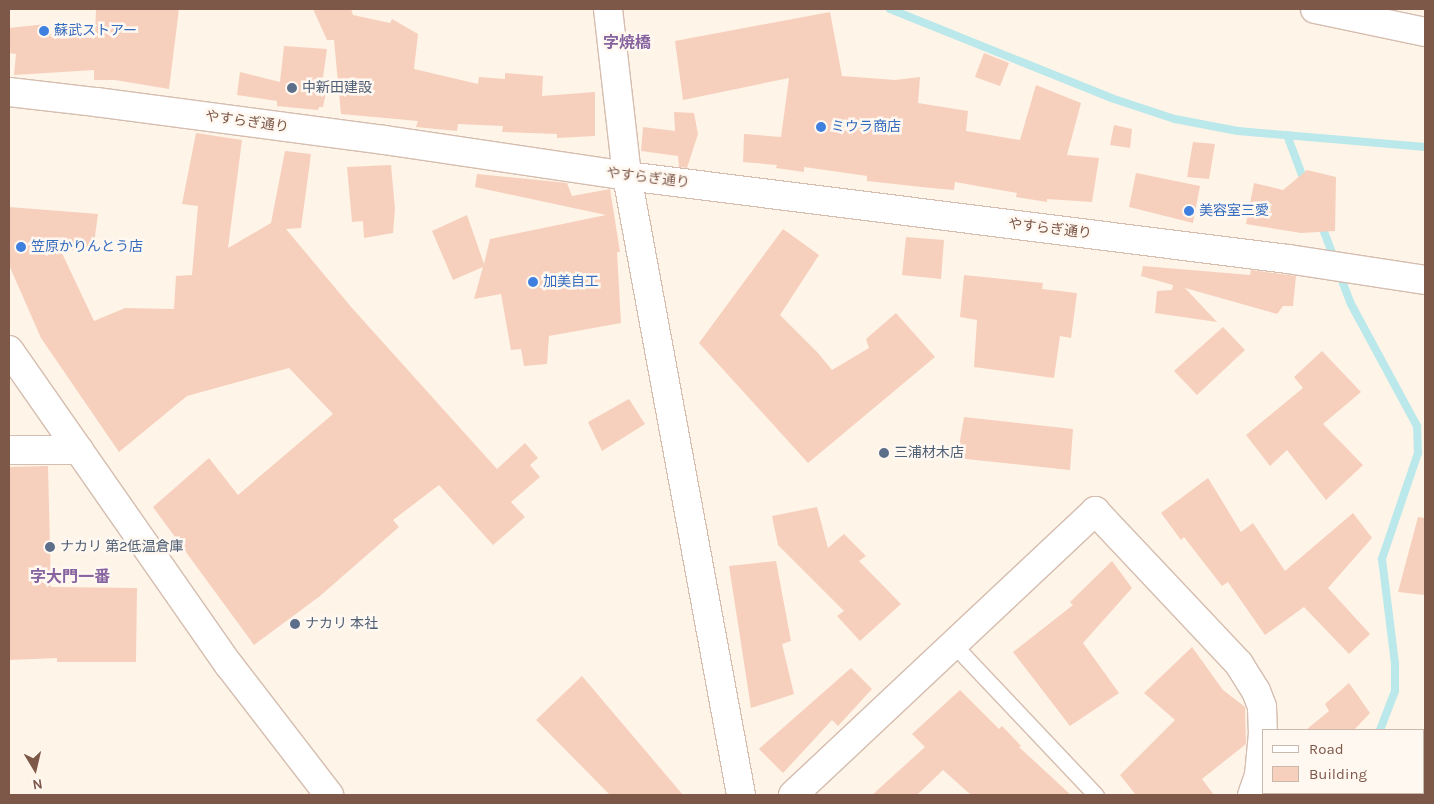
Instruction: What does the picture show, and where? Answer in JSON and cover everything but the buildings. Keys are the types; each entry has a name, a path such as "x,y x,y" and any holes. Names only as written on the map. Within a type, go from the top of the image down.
{"street":[{"path":"608,9 627,176 742,795"},
{"path":"1315,9 1425,32"},
{"name":"やすらぎ通り","path":"9,92 365,137 627,176 1288,259 1425,280"},
{"path":"9,350 229,665 329,795"},
{"path":"9,450 80,450"},
{"path":"793,795 1095,511 1239,664 1256,691 1262,707 1263,729"},
{"path":"1252,795 1259,775 1262,744"}],"lane":[{"path":"953,644 1096,795"}],"waterway":[{"path":"890,9 1111,98 1175,119 1238,131 1425,147"},
{"path":"1287,135 1305,183"},
{"path":"1321,224 1335,260"},
{"path":"1339,273 1351,304 1417,426 1418,453 1382,559 1395,664 1395,691 1380,729"}],"place":[{"name":"蘇武ストアー","path":"44,31"},
{"name":"中新田建設","path":"292,88"},
{"name":"ミウラ商店","path":"821,127"},
{"name":"美容室三愛","path":"1189,211"},
{"name":"笠原かりんとう店","path":"21,247"},
{"name":"加美自工","path":"533,282"},
{"name":"三浦材木店","path":"884,453"},
{"name":"ナカリ 第2低温倉庫","path":"50,547"},
{"name":"ナカリ 本社","path":"295,624"}],"district":[{"name":"字焼橋","path":"627,43"},
{"name":"字大門一番","path":"70,577"}]}
